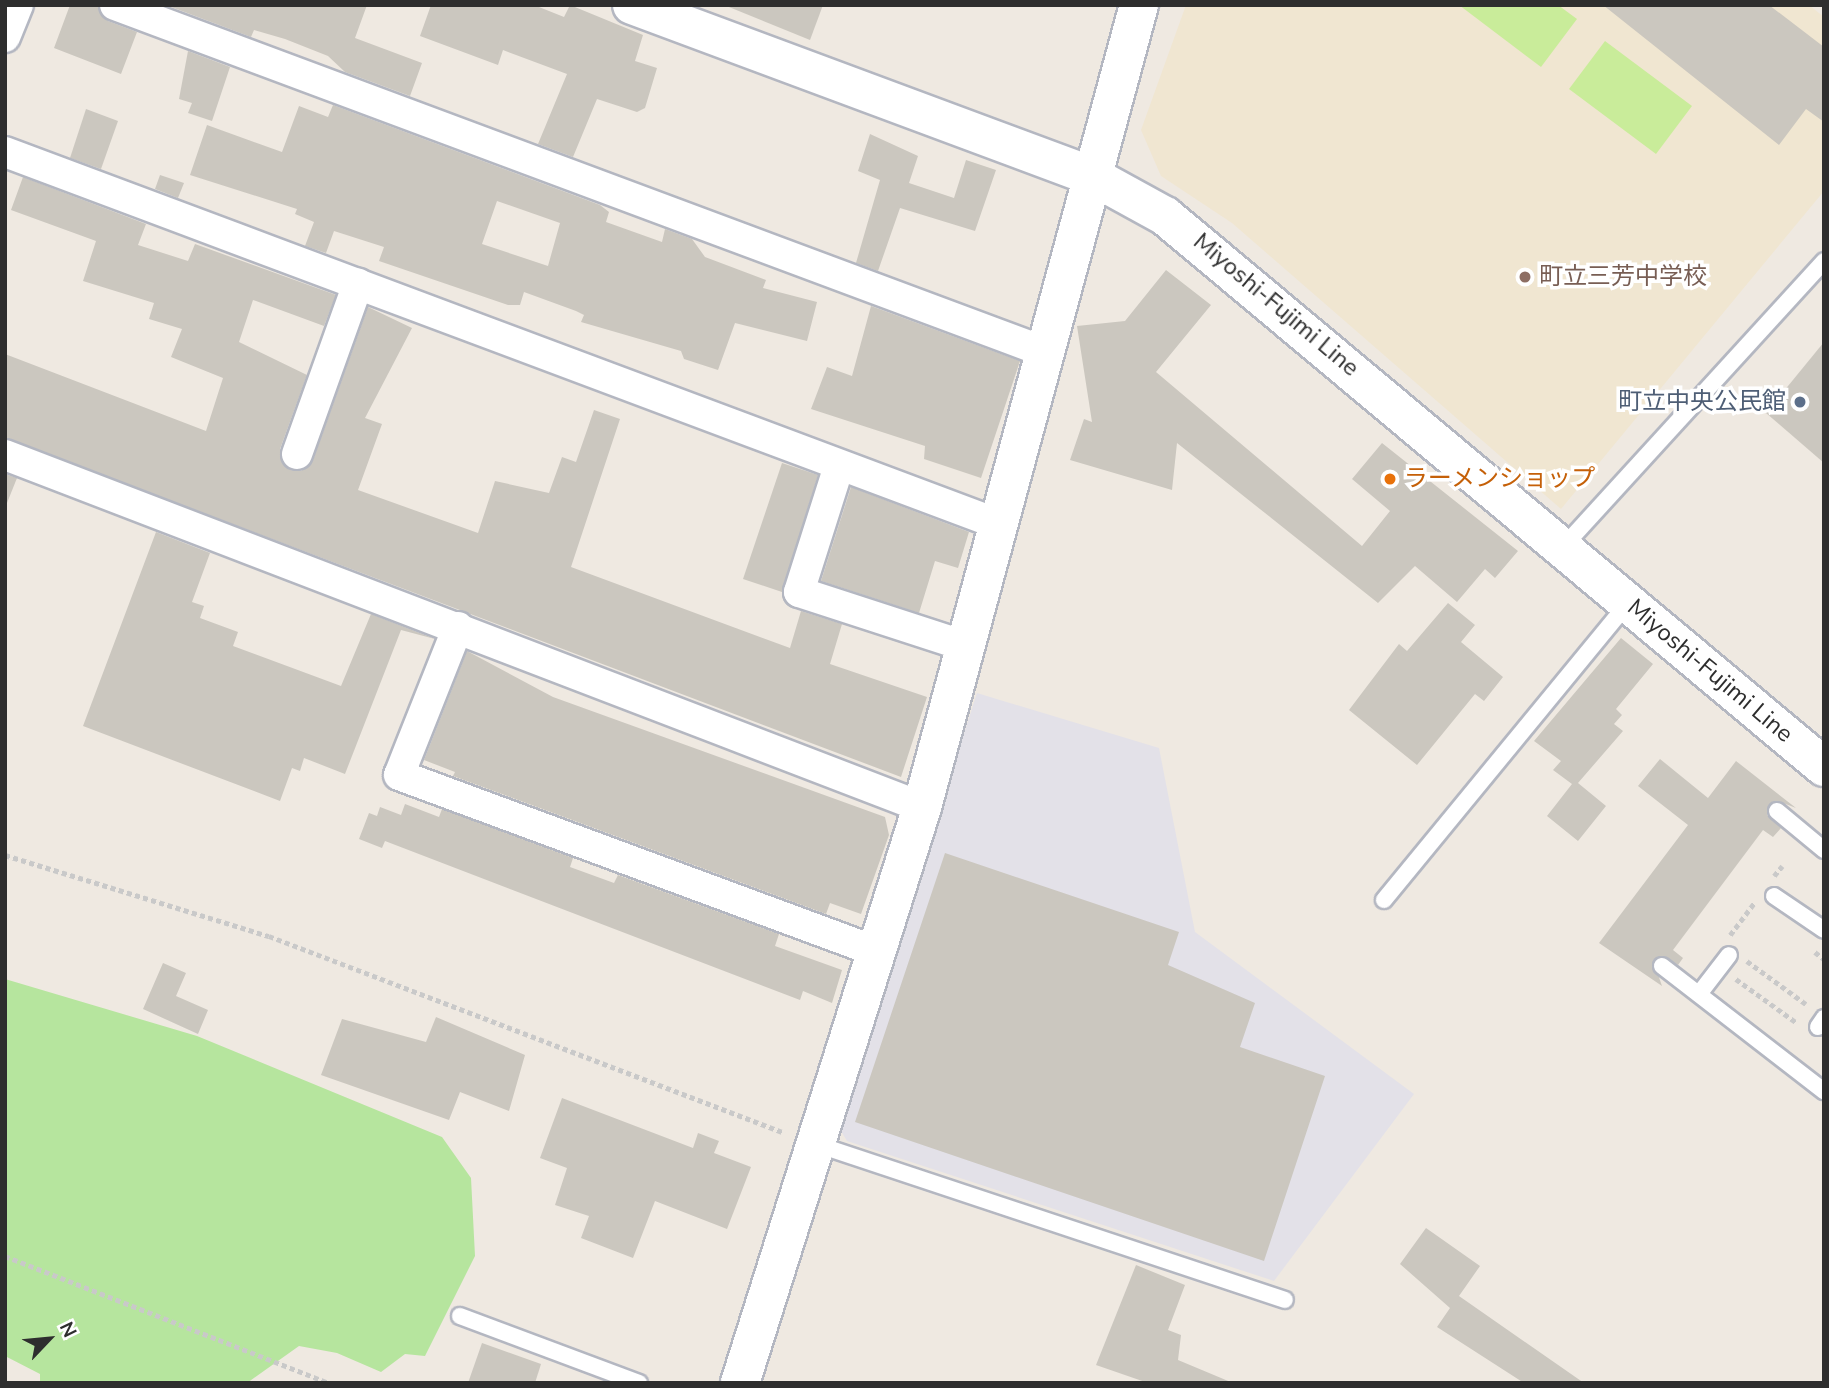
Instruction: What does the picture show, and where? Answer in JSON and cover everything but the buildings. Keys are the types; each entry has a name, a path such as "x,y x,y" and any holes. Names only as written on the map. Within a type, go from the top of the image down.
{"street":[{"path":"5,37 18,5"},
{"path":"115,5 1048,353"},
{"name":"Miyoshi-Fujimi Line","path":"632,5 1094,177 1199,240 1824,767"},
{"path":"740,1383 813,1143 922,807 1048,353 1139,5"},
{"path":"5,152 358,284 838,469 1001,525"},
{"path":"297,454 358,284"},
{"path":"5,455 922,807"},
{"path":"838,469 799,592 968,647"},
{"path":"458,627 399,775 875,951"}],"lane":[{"path":"1563,547 1824,261"},
{"path":"1384,900 1629,602"},
{"path":"1777,811 1824,850"},
{"path":"1767,892 1824,930"},
{"path":"1699,994 1732,952"},
{"path":"1662,966 1824,1091"},
{"path":"813,1143 1285,1300"},
{"path":"460,1316 639,1383"}],"path":[{"path":"5,855 269,936 813,1143"},
{"path":"1782,866 1732,952 1806,1004"},
{"path":"1730,974 1816,1025"},
{"path":"5,1256 329,1383"}],"shaded area":[{"name":"町立三芳中学校","path":"1186,5 1809,5 1824,17 1824,191 1561,509 1232,223 1161,176 1141,130"},
{"path":"977,693 1159,748 1195,932 1414,1094 1274,1281 847,1141 838,1126"}],"green space":[{"path":"1459,5 1558,5 1577,19 1541,67"},
{"path":"1605,41 1692,106 1656,154 1569,89"},
{"path":"5,979 197,1036 442,1137 471,1178 475,1256 425,1356 405,1354 381,1372 337,1353 299,1346 247,1383 40,1383 40,1374 5,1356"}],"place":[{"name":"町立三芳中学校","path":"1525,277"},
{"name":"町立中央公民館","path":"1800,402"},
{"name":"ラーメンショップ","path":"1390,479"}]}
